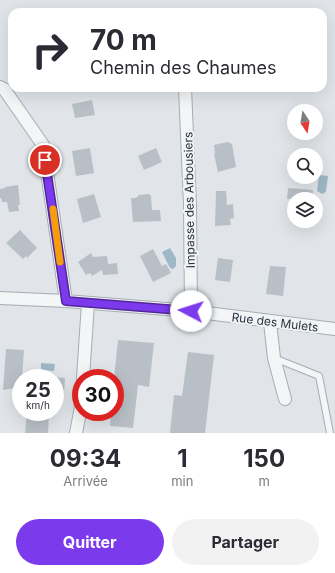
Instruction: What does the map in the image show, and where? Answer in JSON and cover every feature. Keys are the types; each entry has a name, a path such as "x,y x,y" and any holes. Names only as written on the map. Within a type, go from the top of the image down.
{"street":[{"path":"0,87 4,89 43,145 66,301"},
{"name":"Impasse des Arbousiers","path":"185,92 190,205 191,311"},
{"name":"Rue des Mulets","path":"0,298 66,301 191,311 335,329"},
{"path":"84,369 88,303"},
{"path":"270,322 274,358 285,399"},
{"path":"76,433 78,421"}],"lane":[{"path":"274,358 319,376 330,433"}],"water":[{"path":"323,175 328,176 326,192 323,194 323,192 317,191 318,184 323,184"},
{"path":"170,248 176,258 176,266 173,269 170,268 162,252"},
{"path":"41,363 55,364 54,369 41,369"}],"building":[{"path":"92,100 95,115 75,118 72,104"},
{"path":"228,142 232,144 236,167 218,172 214,154 214,145"},
{"path":"90,148 94,173 76,176 72,151"},
{"path":"156,148 162,162 144,170 138,156"},
{"path":"18,185 20,205 18,205 19,211 9,212 7,202 2,202 0,198 0,189"},
{"path":"288,188 313,190 313,192 288,192"},
{"path":"216,191 226,191 227,205 233,204 234,218 230,219 231,225 215,226"},
{"path":"94,194 101,217 83,223 77,199"},
{"path":"149,194 151,196 152,210 160,210 161,221 133,222 131,198"},
{"path":"20,230 37,248 27,258 26,256 23,259 6,243"},
{"path":"153,249 162,266 166,264 171,273 153,282 140,256"},
{"path":"91,253 93,257 107,256 108,264 117,263 118,274 103,275 102,270 92,276 90,273 86,275 78,262"},
{"path":"218,258 233,260 230,282 215,280"},
{"path":"270,266 286,267 283,296 266,294"},
{"path":"118,340 154,343 149,387 138,385 133,428 110,426 110,421 124,421 124,369 115,369"},
{"path":"6,349 24,350 23,369 12,369 12,388 3,390"},
{"path":"188,352 214,355 205,433 170,433 174,395 182,396"},
{"path":"26,421 49,421 48,433 25,433"}],"slow traffic":[{"path":"53,209 60,262"}],"route":[{"path":"45,160 66,301 191,311"}]}
